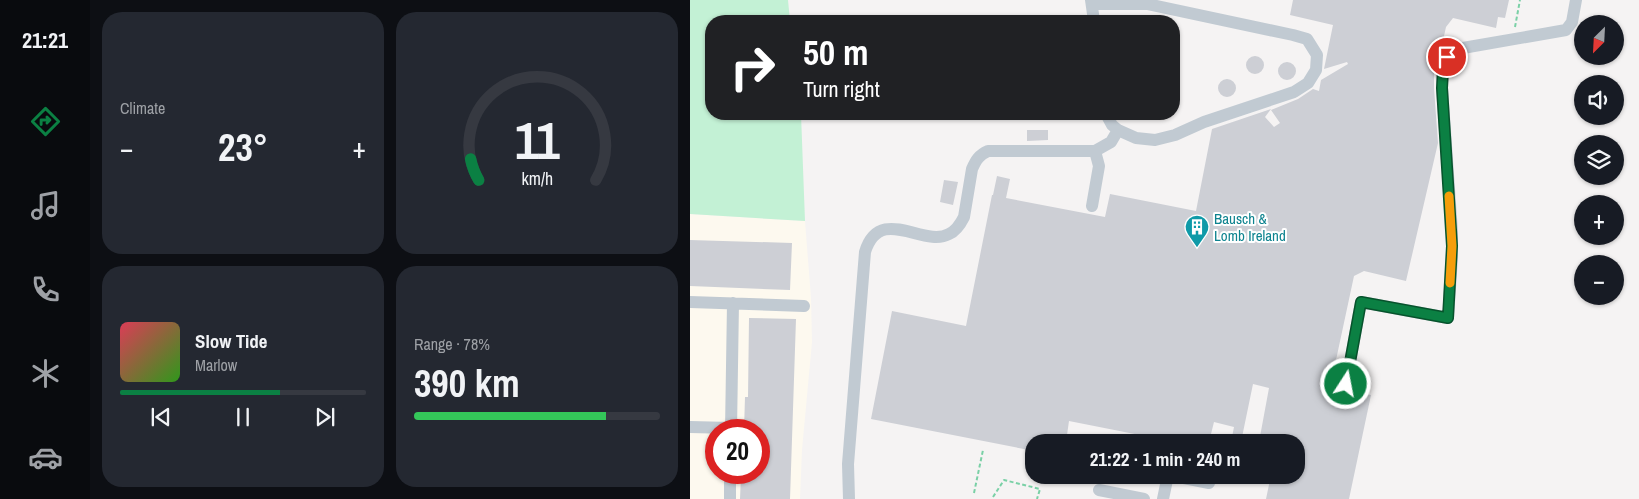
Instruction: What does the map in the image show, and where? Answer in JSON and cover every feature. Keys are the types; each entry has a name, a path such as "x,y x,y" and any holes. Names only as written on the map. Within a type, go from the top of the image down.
{"lane":[{"path":"1346,384 1361,302 1448,318 1452,246 1442,96 1444,65 1447,57 1454,50 1568,30 1572,22 1576,0"},
{"path":"1093,15 1092,2 1147,4 1307,38 1317,55 1316,70 1308,83 1294,92 1204,122 1164,138 1155,140 1136,138 1118,130 1109,120"},
{"path":"849,499 848,464 864,261 868,244 873,236 888,229 937,237 950,234 964,217 972,169 982,154 988,152 1095,151 1111,142 1118,130"},
{"path":"1092,206 1100,166 1095,151"},
{"path":"690,302 804,306"},
{"path":"731,419 733,304"},
{"path":"690,427 705,428"},
{"path":"730,484 730,499"},
{"path":"1162,499 1166,484"},
{"path":"1099,490 1144,499"}],"path":[{"path":"1512,40 1520,0"},
{"path":"974,493 983,450"},
{"path":"993,497 1004,480 1040,489 1037,499"}],"shaded area":[{"path":"690,214 805,221 811,298 812,342 802,450 800,499 690,499"}],"green space":[{"path":"690,0 788,0 789,15 705,15 705,120 801,120 805,221 690,214"}],"building":[{"name":"Bausch & Lomb Ireland","path":"1293,0 1509,0 1505,18 1498,17 1496,28 1453,18 1446,27 1438,59 1434,58 1438,143 1406,281 1364,271 1354,276 1330,388 1371,395 1349,499 1266,499 1269,484 1305,484 1305,434 1260,434 1269,388 1253,384 1243,434 1233,434 1234,427 1214,422 1211,434 1135,434 1069,421 1067,434 1025,434 1025,449 871,419 892,311 966,326 997,176 1010,179 1006,198 1105,217 1110,194 1196,211 1212,129 1271,109 1265,117 1274,127 1280,123 1271,110 1298,99 1313,89 1319,91 1321,80 1348,64 1347,62 1324,69 1333,25 1290,15"},
{"path":"1255,56 1261,59 1264,65 1261,71 1255,74 1249,71 1246,65 1249,59"},
{"path":"1287,62 1293,65 1296,71 1293,77 1287,80 1281,77 1278,71 1281,65"},
{"path":"1227,79 1233,82 1236,88 1233,94 1227,97 1221,94 1218,88 1221,82"},
{"path":"1027,130 1048,130 1048,140 1027,141"},
{"path":"944,180 958,182 953,205 940,202"},
{"path":"690,240 792,243 790,290 690,286"},
{"path":"749,318 796,319 790,499 740,499 741,484 770,484 770,419 744,419 745,397 748,397"}],"slow traffic":[{"path":"1449,196 1452,232 1450,283"}],"place":[{"name":"Bausch & Lomb Ireland","path":"1197,248"}],"route":[{"path":"1346,384 1361,302 1448,318 1452,232 1442,88 1443,70 1447,57"}]}
